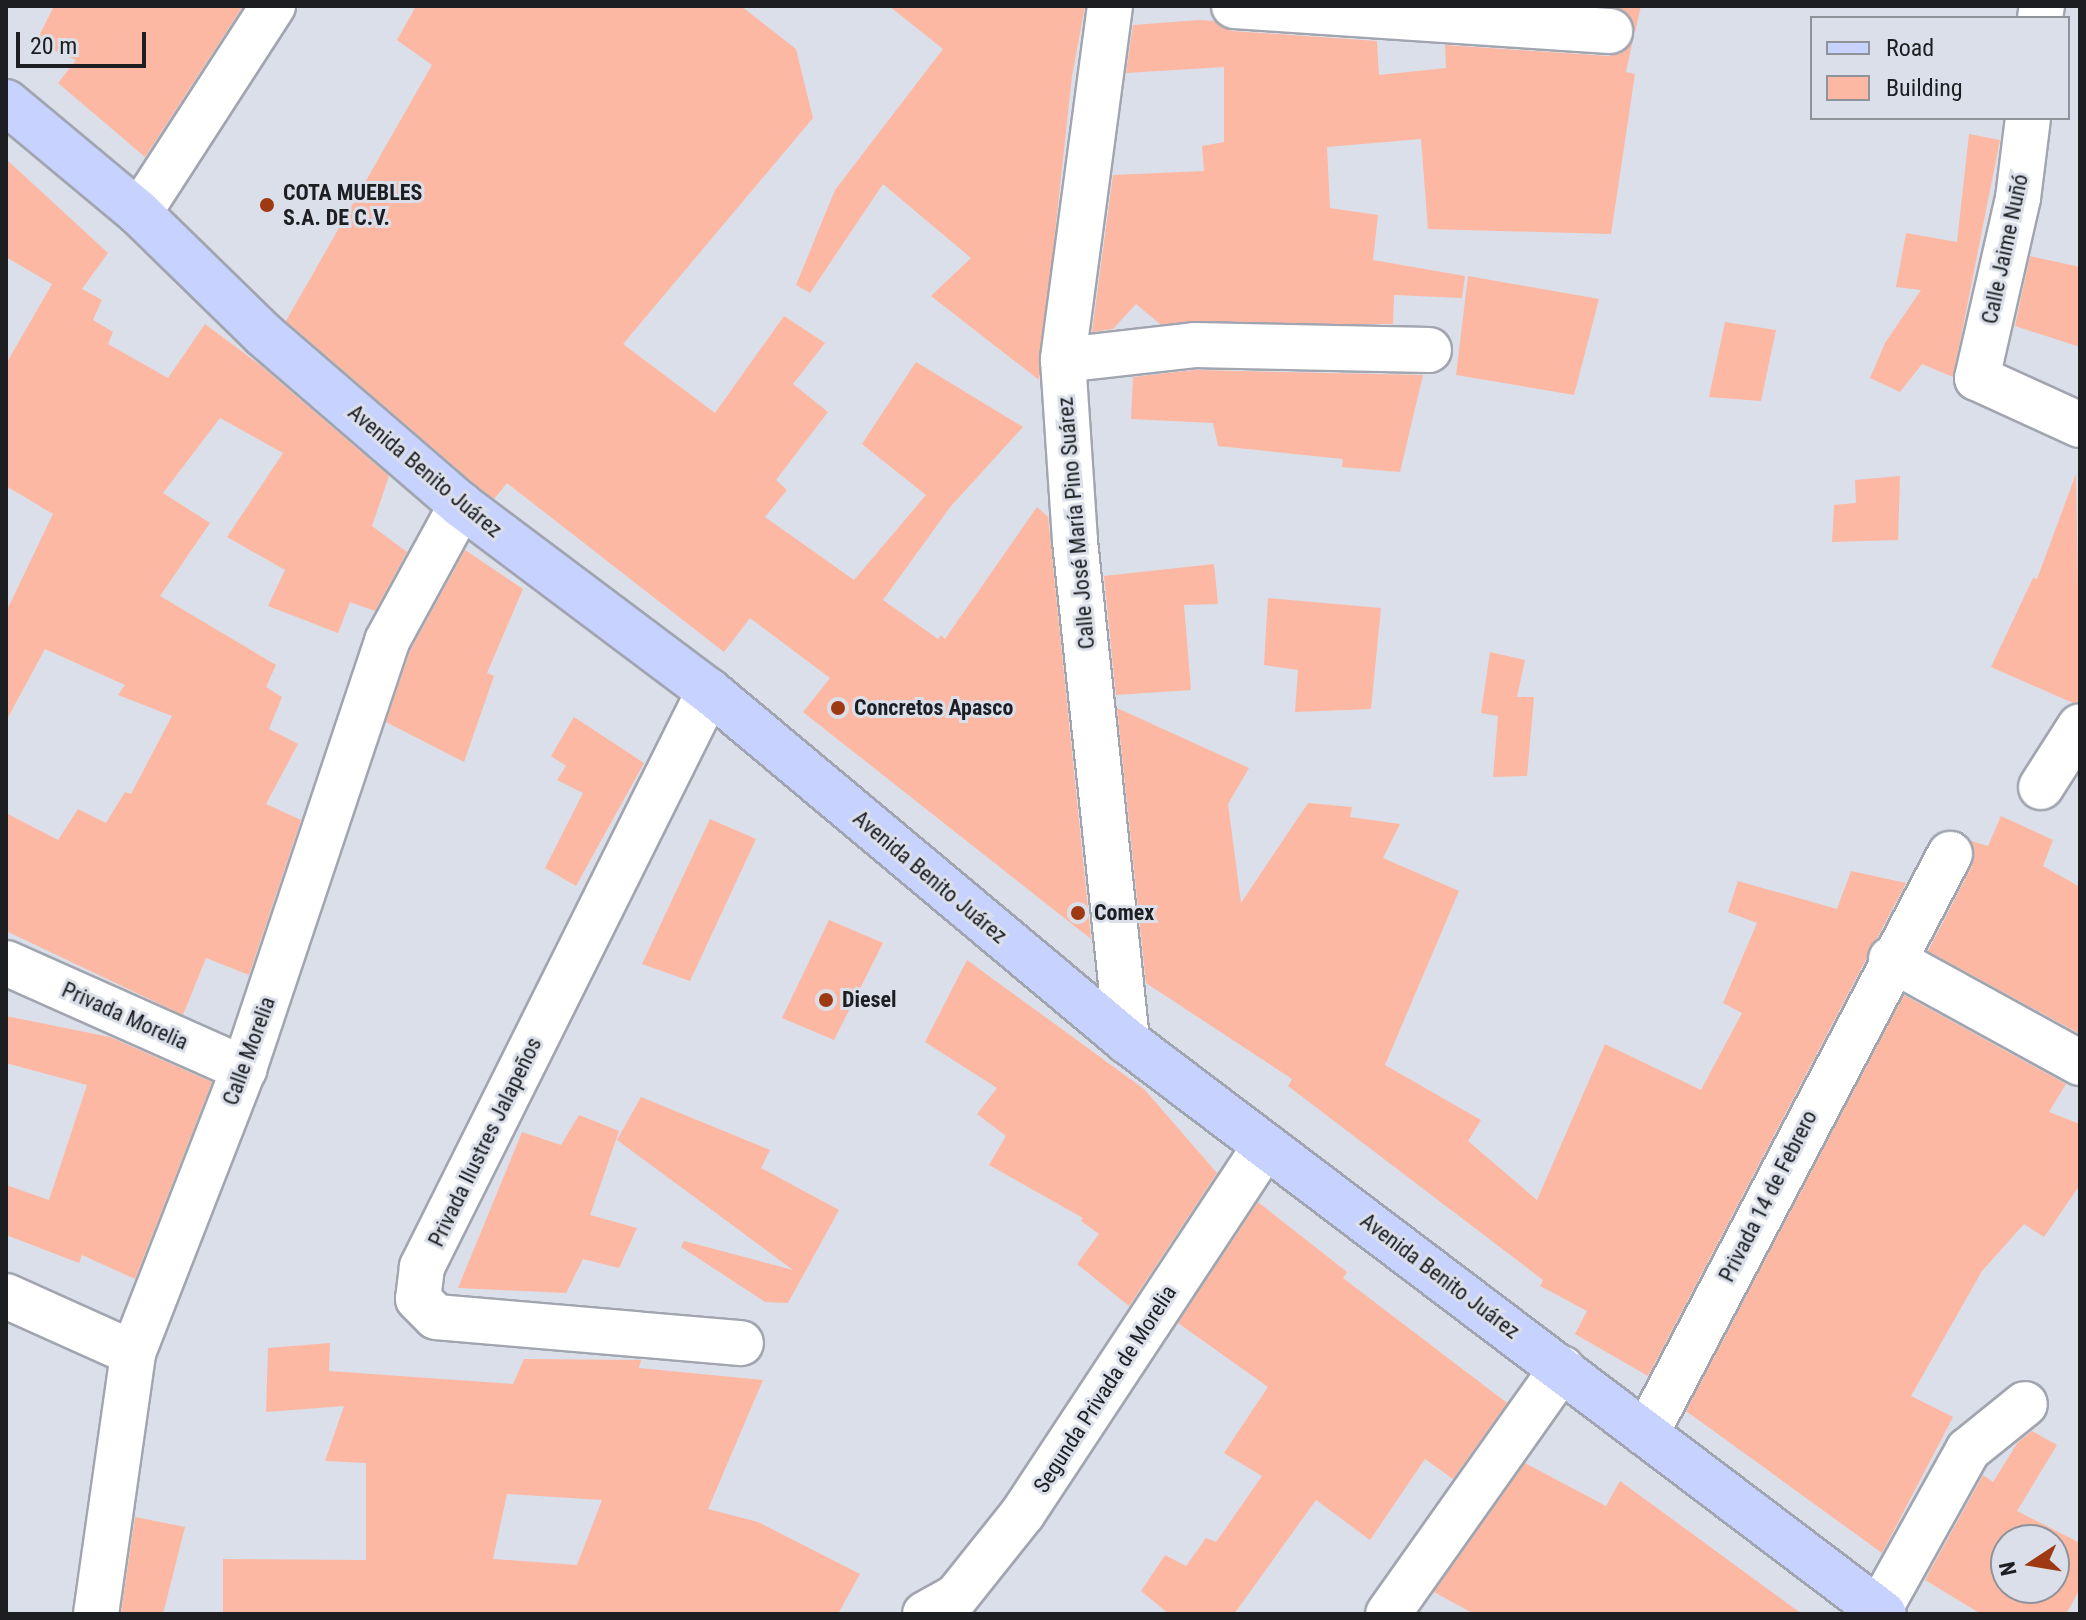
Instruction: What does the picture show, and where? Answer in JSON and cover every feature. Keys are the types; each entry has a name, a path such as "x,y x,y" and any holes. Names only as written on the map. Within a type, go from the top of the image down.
{"main road":[{"name":"Avenida Benito Juárez","path":"6,102 139,213 264,335 461,505 709,691 1127,1041 1882,1612"}],"street":[{"path":"139,213 273,6"},
{"name":"Calle José María Pino Suárez","path":"1110,6 1063,360 1075,541 1127,1041"},
{"path":"1234,6 1610,31"},
{"name":"Calle Jaime Nuñó","path":"2028,120 2018,198 1977,378 2080,425"},
{"path":"1063,360 1194,345 1429,350"},
{"name":"Calle Morelia","path":"96,1614 133,1353 244,1069 387,641 461,505"},
{"name":"Privada Ilustres Jalapeños","path":"709,691 422,1267 418,1299 436,1317 741,1343"},
{"path":"2041,787 2080,726"},
{"name":"Privada 14 de Febrero","path":"1646,1434 1891,959 1950,854"},
{"path":"1891,959 2080,1063"},
{"name":"Privada Morelia","path":"6,963 244,1069"},
{"name":"Segunda Privada de Morelia","path":"925,1614 956,1597 1023,1513 1265,1146"},
{"path":"6,1296 133,1353"},
{"path":"1388,1614 1562,1368"},
{"path":"1882,1612 1968,1450 2025,1404"}],"building":[{"path":"54,6 243,6 145,157 58,83 76,60 36,42"},
{"path":"416,6 741,6 796,49 813,118 623,344 715,413 784,316 825,343 793,384 828,412 776,480 787,490 765,517 854,580 926,495 862,444 916,362 1023,427 951,506 883,600 938,639 941,635 945,639 1037,507 1048,517 1091,939 803,712 830,678 750,618 724,652 507,483 494,499 286,321 432,65 397,40"},
{"path":"889,6 1085,6 1072,76 1039,380 931,296 971,258 883,184 810,293 796,285 835,190 943,49"},
{"path":"1611,6 1641,6 1635,32 1624,11"},
{"path":"1214,21 1232,31 1377,41 1379,75 1446,68 1445,45 1609,56 1622,53 1634,35 1626,72 1635,74 1611,234 1428,229 1421,139 1327,147 1330,208 1378,215 1373,260 1465,276 1462,298 1394,295 1393,324 1160,324 1136,304 1113,329 1092,332 1113,175 1204,171 1202,146 1224,142 1224,67 1126,73 1133,25"},
{"path":"1969,134 2000,140 1953,377 1922,364 1900,392 1870,378 1885,343 1921,290 1896,287 1906,233 1957,242"},
{"path":"6,159 108,253 82,289 102,300 93,320 113,332 108,344 168,378 205,324 260,365 389,476 372,526 407,552 375,611 350,602 338,633 268,606 285,570 227,537 283,453 220,418 163,493 210,523 160,596 276,665 266,687 282,697 269,729 298,744 266,804 301,820 249,975 206,958 183,1015 6,931 6,813 58,840 78,809 106,823 125,792 131,794 172,716 118,695 125,685 45,649 6,721 6,612 53,514 6,486 6,364 52,284 6,257"},
{"path":"2030,256 2080,267 2080,347 2015,326"},
{"path":"1468,276 1599,299 1574,395 1456,375"},
{"path":"1725,322 1776,330 1761,401 1709,397"},
{"path":"1195,370 1423,375 1400,472 1342,467 1343,459 1218,446 1213,423 1131,419 1133,377"},
{"path":"2076,474 2080,701 2073,703 1991,667 2033,578 2037,579"},
{"path":"1900,476 1898,540 1832,542 1834,505 1856,503 1855,480"},
{"path":"465,550 523,589 487,673 494,676 464,762 386,722 410,651"},
{"path":"1214,564 1218,604 1184,605 1191,690 1116,695 1104,576"},
{"path":"1268,598 1381,608 1371,709 1295,712 1298,670 1264,665"},
{"path":"1490,652 1525,660 1517,697 1534,697 1527,776 1493,777 1498,716 1481,713"},
{"path":"1117,708 1249,768 1228,804 1241,903 1308,803 1352,807 1350,817 1400,824 1383,858 1459,891 1385,1065 1481,1120 1468,1141 1537,1200 1605,1044 1701,1090 1742,1013 1723,1003 1757,923 1728,912 1738,881 1837,909 1851,871 1906,883 1648,1376 1575,1334 1587,1311 1540,1286 1543,1280 1288,1086 1292,1079 1146,983"},
{"path":"574,717 644,763 576,886 545,868 583,793 557,780 566,766 551,756"},
{"path":"2001,816 2053,840 2043,866 2080,887 2080,1034 1928,951 1972,866 1971,841 1988,846"},
{"path":"710,819 756,839 690,981 642,964"},
{"path":"829,920 883,943 834,1040 782,1018"},
{"path":"967,960 1144,1089 1217,1173 1129,1306 1077,1264 1099,1234 1081,1221 1083,1218 989,1165 1006,1136 977,1114 997,1088 925,1042"},
{"path":"1904,995 2066,1084 2049,1112 2080,1124 2080,1185 2044,1237 2024,1224 1982,1271 1911,1396 1953,1417 1882,1553 1686,1411"},
{"path":"6,1016 110,1037 212,1082 135,1279 82,1255 79,1263 6,1235 6,1185 49,1200 87,1085 6,1063"},
{"path":"641,1097 770,1150 761,1168 839,1210 788,1303 765,1302 681,1247 684,1241 793,1270 617,1140"},
{"path":"579,1115 619,1131 590,1215 637,1228 619,1268 583,1259 566,1293 458,1288 522,1132 561,1145"},
{"path":"1258,1202 1347,1272 1343,1278 1507,1403 1453,1479 1425,1459 1370,1540 1316,1500 1234,1614 1169,1614 1141,1591 1165,1555 1186,1566 1206,1538 1216,1542 1262,1476 1224,1453 1268,1387 1178,1323"},
{"path":"330,1343 329,1371 513,1384 524,1359 641,1360 639,1368 763,1380 708,1509 758,1522 860,1574 838,1614 223,1614 223,1559 366,1560 366,1463 325,1461 344,1406 266,1412 268,1348","holes":["507,1494 602,1500 577,1565 493,1559"]},
{"path":"2032,1431 2057,1445 2017,1511 2043,1524 1990,1524 1990,1604 2070,1604 2070,1538 2080,1543 2080,1589 2066,1614 1981,1614 1925,1580 1983,1475 1993,1482 2018,1442"},
{"path":"1525,1463 1606,1506 1620,1481 1802,1614 1474,1614 1434,1592"},
{"path":"135,1517 185,1527 163,1614 121,1614"}],"place":[{"name":"COTA MUEBLES S.A. DE C.V.","path":"267,205"},
{"name":"Concretos Apasco","path":"838,708"},
{"name":"Comex","path":"1078,913"},
{"name":"Diesel","path":"826,1000"}]}
